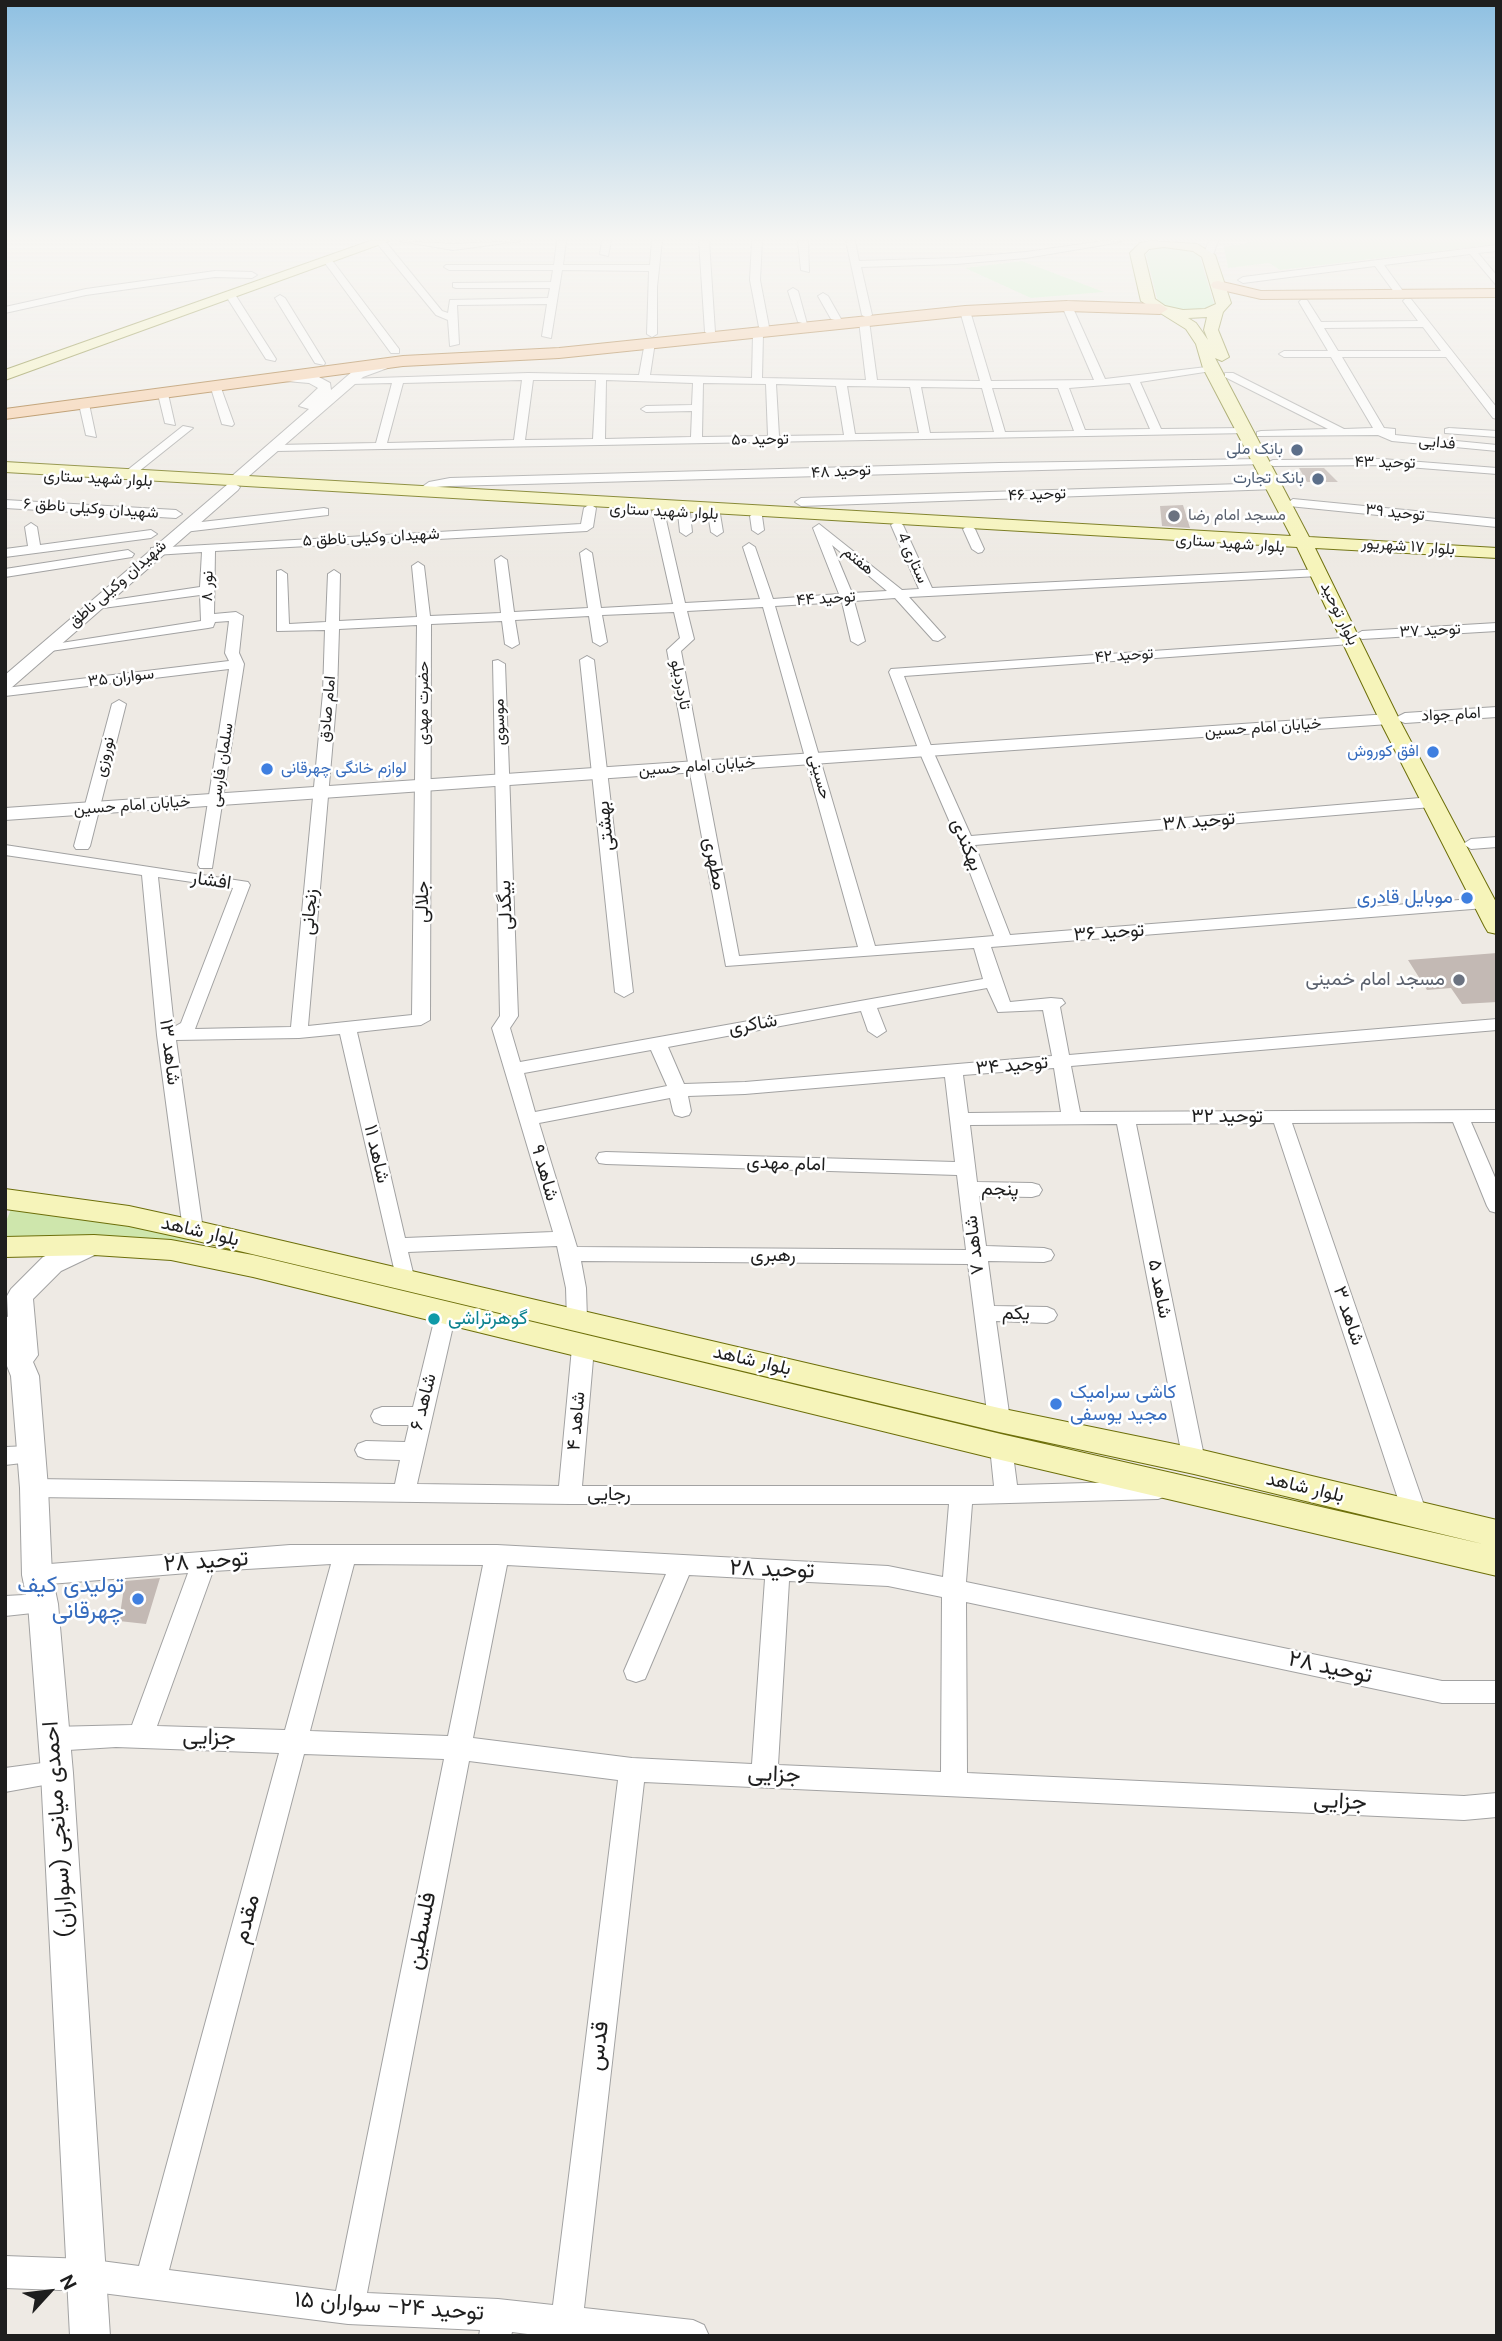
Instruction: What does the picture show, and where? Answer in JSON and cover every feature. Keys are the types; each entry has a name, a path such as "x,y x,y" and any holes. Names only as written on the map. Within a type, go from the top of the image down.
{"main road":[{"path":"5,361 36,350"},
{"path":"5,375 76,350"},
{"path":"5,401 93,399 216,388 291,377 424,350"},
{"path":"163,394 144,395 130,392 135,386 149,383 320,363 391,357 533,355 566,350"},
{"name":"بلوار توحید","path":"1204,350 1211,368 1252,432"},
{"name":"بلوار توحید","path":"1219,350 1252,432 1267,463 1293,503 1397,718 1432,802 1491,897"},
{"path":"14,415 93,399 149,383"},
{"name":"بلوار توحید","path":"1267,463 1272,487 1313,548"},
{"name":"بلوار شهید ستاری","path":"5,467 128,474 232,476 590,508 684,513 715,523 757,523 813,515 897,525 1270,547 1297,554 1335,537 1371,549"},
{"name":"بلوار شهید ستاری","path":"5,473 232,476"},
{"name":"بلوار شهید ستاری","path":"423,493 1248,537 1313,548"},
{"path":"1313,548 1339,557 1371,549"},
{"name":"بلوار ۱۷ شهریور","path":"1371,549 1497,553"},
{"name":"بلوار ۱۷ شهریور","path":"1371,549 1497,559"},
{"name":"بلوار توحید","path":"1397,718 1471,844 1491,897 1497,927"},
{"name":"بلوار شاهد","path":"5,1199 129,1216 193,1230 405,1281 580,1334 1000,1433 1189,1475 1415,1514 1497,1534"},
{"name":"بلوار شاهد","path":"5,1247 94,1245 171,1250 253,1266 446,1314 580,1334"},
{"name":"بلوار شاهد","path":"1189,1475 1497,1562"}],"street":[{"path":"265,350 271,359"},
{"path":"312,350 320,363"},
{"path":"387,350 391,357"},
{"path":"645,378 649,350"},
{"path":"757,381 759,350"},
{"path":"868,350 872,384"},
{"path":"977,350 1001,436"},
{"path":"1087,350 1101,383"},
{"path":"1332,350 1380,431 1497,434"},
{"path":"1446,350 1497,416"},
{"path":"1284,354 1449,354"},
{"name":"شهیدان وکیلی ناطق","path":"232,476 276,448 351,381 391,357"},
{"path":"351,381 528,376 872,384 1062,385 1134,380 1211,368"},
{"path":"1229,375 1343,432"},
{"path":"519,443 528,376"},
{"name":"شهیدان وکیلی ناطق","path":"5,684 155,551 180,521 326,389 318,380 291,377"},
{"path":"599,442 601,377"},
{"path":"454,393 455,378"},
{"path":"696,440 698,379"},
{"path":"1134,380 1157,433"},
{"path":"381,446 398,381"},
{"path":"771,381 774,439"},
{"path":"841,383 850,438"},
{"path":"915,384 925,437"},
{"path":"1062,385 1081,435"},
{"path":"216,388 228,424"},
{"path":"163,394 171,423"},
{"path":"92,435 93,399"},
{"path":"646,409 697,408"},
{"path":"128,474 187,428"},
{"name":"توحید ۵۰","path":"276,448 1380,431"},
{"name":"فدایی","path":"1380,431 1392,438 1497,449"},
{"name":"توحید ۴۳","path":"1267,463 1382,462 1497,471"},
{"name":"توحید ۴۸","path":"423,493 433,484 450,482 999,466 1267,463"},
{"path":"796,474 847,597 858,641"},
{"name":"توحید ۴۶","path":"813,515 850,502 1272,487"},
{"path":"813,515 850,502"},
{"name":"توحید ۳۹","path":"1293,503 1497,523"},
{"name":"شهیدان وکیلی ناطق ۶","path":"5,504 180,521 324,512"},
{"name":"شهیدان وکیلی ناطق ۵","path":"155,551 587,527 590,508"},
{"path":"658,511 681,607"},
{"path":"684,513 686,532"},
{"name":"هفتم","path":"813,515 898,593 938,637"},
{"name":"شهیدان وکیلی ناطق","path":"5,666 151,534 180,521"},
{"name":"ستاری 4","path":"897,525 927,592"},
{"path":"31,527 35,549"},
{"path":"970,529 978,550"},
{"path":"5,553 151,534"},
{"name":"حسینی","path":"749,547 768,603 868,952"},
{"name":"نور ۸","path":"208,621 206,590 209,548"},
{"name":"توحید ۴۴","path":"333,626 927,592 1313,548"},
{"path":"586,552 600,642"},
{"path":"5,573 128,554"},
{"path":"501,560 512,645"},
{"name":"حضرت مهدی","path":"418,566 424,621 425,785"},
{"path":"281,574 282,628 333,626"},
{"name":"امام صادق","path":"321,792 334,574"},
{"path":"93,607 206,590"},
{"name":"تاردردیلو","path":"681,607 687,639 674,650 696,767"},
{"name":"سلمان فارسی","path":"206,865 237,664 233,653 236,616 208,621"},
{"path":"42,650 208,621"},
{"path":"1491,627 1497,639"},
{"name":"توحید ۳۷","path":"1357,637 1491,627"},
{"name":"توحید ۴۲","path":"897,671 1357,637"},
{"name":"بهشتی","path":"587,660 624,992"},
{"name":"سواران ۳۵","path":"5,692 237,664"},
{"name":"موسوی","path":"498,664 502,780"},
{"path":"897,671 926,751"},
{"name":"نوروزی","path":"82,846 119,704"},
{"name":"امام جواد","path":"1397,718 1497,712"},
{"name":"خیابان امام حسین","path":"5,814 1397,718"},
{"name":"بهکندی","path":"926,751 966,841 1004,940"},
{"name":"مطهری","path":"696,767 732,962"},
{"name":"بیگدلی","path":"501,1028 509,1016 502,780"},
{"name":"جلالی","path":"347,1027 421,1020 425,785"},
{"name":"زنجانی","path":"299,1032 321,792"},
{"name":"توحید ۳۸","path":"966,841 1432,802"},
{"path":"1471,844 1497,842"},
{"name":"افشار","path":"5,850 239,885 243,888 189,1025 183,1031 166,1035"},
{"name":"شاهد ۱۳","path":"150,873 166,1035 193,1230"},
{"name":"توحید ۳۶","path":"732,962 1491,897"},
{"path":"981,942 1004,1008 1053,1003 1072,1119"},
{"name":"شاکری","path":"514,1069 993,982"},
{"path":"867,1005 877,1031"},
{"name":"توحید ۳۴","path":"529,1119 678,1090 745,1088 1497,1024"},
{"path":"166,1035 299,1032 347,1027"},
{"name":"شاهد ۱۱","path":"347,1027 405,1281"},
{"name":"شاهد ۹","path":"501,1028 566,1247 576,1288 580,1334"},
{"path":"657,1043 678,1090 682,1111"},
{"name":"شاهد ۷","path":"953,1071 1007,1495"},
{"path":"1459,1115 1497,1206"},
{"name":"توحید ۳۲","path":"958,1119 1497,1116"},
{"name":"شاهد ۳","path":"1281,1117 1415,1514"},
{"name":"شاهد ۵","path":"1125,1118 1189,1475"},
{"name":"امام مهدی","path":"606,1158 967,1179"},
{"name":"پنجم","path":"967,1179 1032,1191"},
{"path":"15,1376 20,1296 52,1264 94,1245"},
{"name":"رهبری","path":"397,1245 1044,1255"},
{"name":"یکم","path":"984,1313 1047,1315"},
{"name":"شاهد ۶","path":"404,1492 446,1314"},
{"name":"احمدی میانجی (سواران)","path":"5,1326 15,1376 23,1466 40,1590 57,1773 90,2336"},
{"name":"شاهد ۴","path":"570,1495 580,1334"},
{"path":"382,1416 420,1416"},
{"path":"366,1450 412,1451"},
{"name":"رجایی","path":"23,1466 404,1492 570,1495 1007,1495 1189,1475"},
{"path":"954,1783 954,1588 961,1495"},
{"name":"توحید ۲۸","path":"5,1606 40,1590 204,1562 345,1554 497,1555 681,1567 888,1576 1442,1692 1497,1692"},
{"name":"مقدم","path":"150,2283 345,1554"},
{"name":"فلسطین","path":"348,2308 497,1555"},
{"path":"140,1737 204,1562"},
{"path":"636,1671 681,1567"},
{"path":"764,1775 778,1570"},
{"name":"جزایی","path":"52,1739 140,1737 294,1740 459,1748 632,1770 1464,1808 1497,1805"},
{"name":"قدس","path":"567,2321 632,1770"},
{"path":"5,1780 57,1773"},
{"name":"توحید ۲۴- سواران ۱۵","path":"5,2272 86,2275 496,2325 567,2321 692,2336"}],"green space":[{"path":"13,1204 204,1241 99,1239 5,1243 5,1224"}],"building":[{"path":"1299,468 1324,468 1338,482 1307,482"},
{"name":"مسجد امام رضا","path":"1183,505 1190,528 1162,526 1160,506"},
{"path":"1497,953 1497,1002 1462,1004 1451,988 1427,990 1408,960"},
{"name":"تولیدی کیف چهرقانی","path":"160,1578 146,1624 119,1621 125,1581"}],"place":[{"name":"بانک ملی","path":"1297,450"},
{"name":"بانک تجارت","path":"1318,479"},
{"name":"مسجد امام رضا","path":"1174,516"},
{"name":"افق کوروش","path":"1433,752"},
{"name":"لوازم خانگی چهرقانی","path":"267,769"},
{"name":"موبایل قادری","path":"1467,898"},
{"name":"مسجد امام خمینی","path":"1459,980"},
{"name":"گوهرتراشی","path":"434,1319"},
{"name":"کاشی سرامیک مجید یوسفی","path":"1056,1404"},
{"name":"تولیدی کیف چهرقانی","path":"138,1599"}]}
